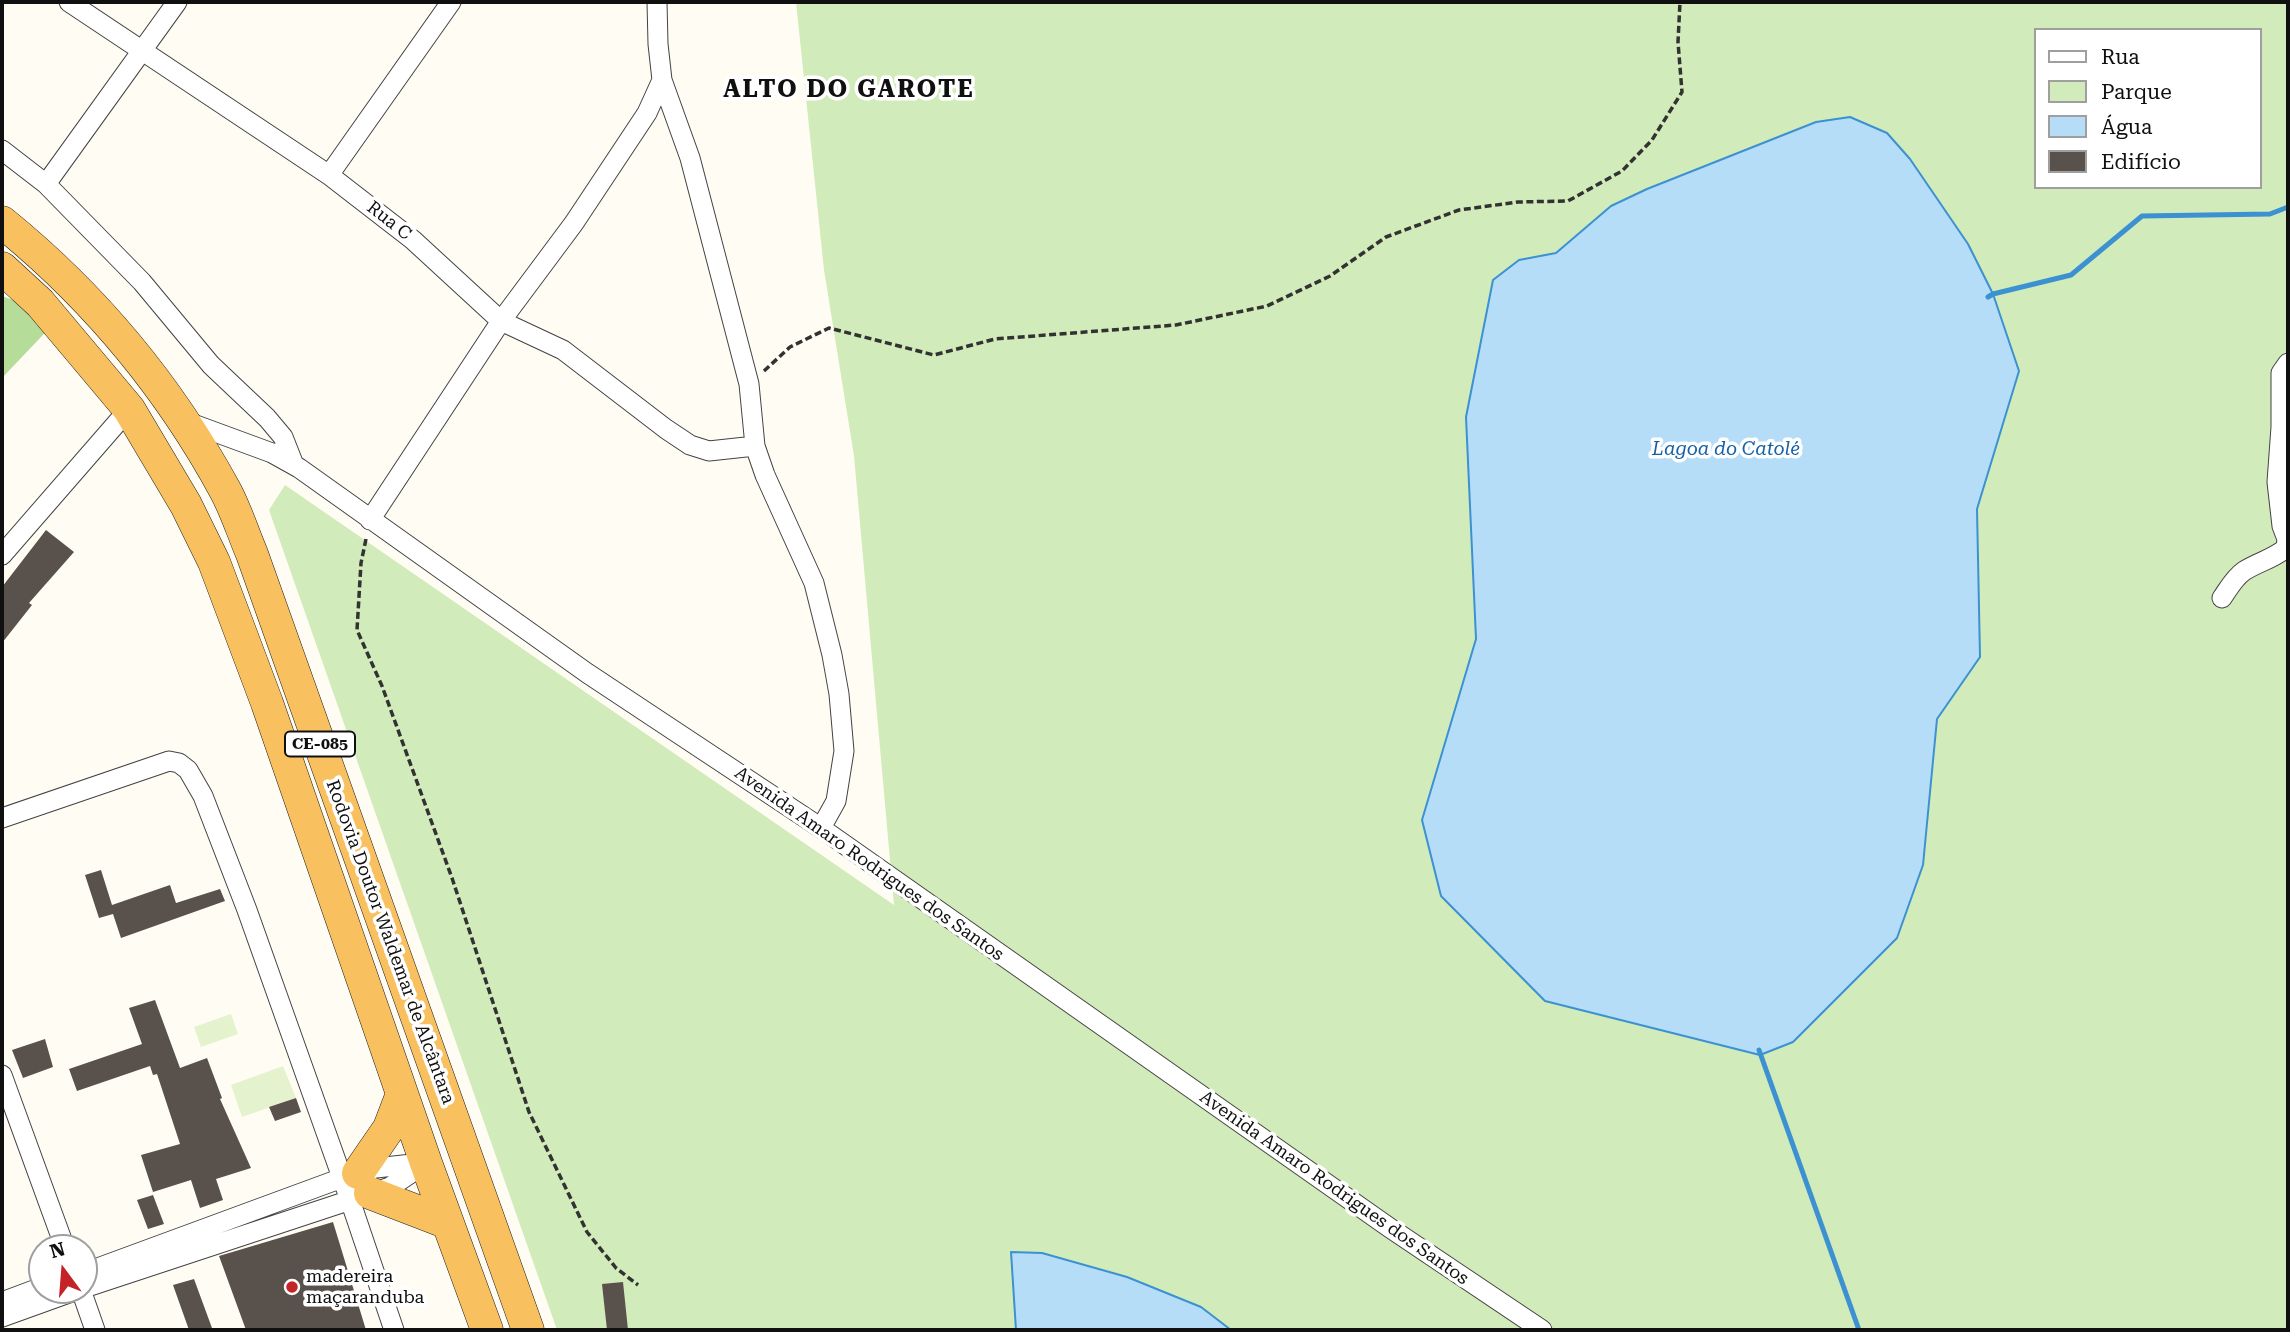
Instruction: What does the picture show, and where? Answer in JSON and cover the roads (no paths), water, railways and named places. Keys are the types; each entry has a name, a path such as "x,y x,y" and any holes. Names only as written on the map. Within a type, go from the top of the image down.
{"highway":[{"name":"Rodovia Doutor Waldemar de Alcântara","path":"2,222 106,321 153,377 183,420 226,492 253,554 528,1330"},
{"name":"Rodovia Doutor Waldemar de Alcântara","path":"2,268 40,303 129,409 186,505 214,562 267,703 426,1163 487,1330"},
{"path":"402,1094 389,1128 355,1186 448,1223"}],"street":[{"name":"Rua C","path":"69,2 329,175 413,240 502,321 563,351 690,445 709,451 755,446"},
{"path":"46,184 177,2"},
{"path":"329,175 451,2"},
{"path":"657,2 662,80 696,181 749,384 755,446 765,475 814,583 839,694 844,751 840,784 836,801 821,828"},
{"path":"370,520 502,321 582,212 647,113 662,80"},
{"path":"2,150 46,184 142,282 211,365 267,418 283,437 294,465"},
{"path":"2222,598 2233,581 2246,570 2279,555 2286,548 2287,539 2282,526 2277,482 2281,373 2288,363"},
{"path":"2,555 129,409"},
{"name":"Avenida Amaro Rodrigues dos Santos","path":"183,420 272,453 294,465 587,673 821,828 1390,1228 1542,1330"},
{"path":"2,818 169,761 179,763 188,770 203,796 355,1186 394,1330"},
{"path":"2,1075 60,1234"},
{"path":"98,1283 355,1186 376,1168 426,1163"},
{"path":"98,1268 355,1186"},
{"path":"2,1302 28,1292"},
{"path":"2,1317 39,1304"},
{"path":"86,1304 95,1330"}],"water":[{"name":"Lagoa do Catolé","path":"1850,117 1887,133 1910,159 1968,244 1993,294 2019,371 1977,509 1980,657 1937,719 1923,865 1897,938 1793,1042 1760,1055 1545,1001 1441,896 1422,820 1476,639 1466,417 1493,280 1519,260 1556,253 1611,206 1647,189 1816,122"},
{"path":"1011,1252 1042,1253 1127,1277 1201,1307 1231,1330 1016,1330"}],"waterway":[{"path":"1988,297 2071,275 2142,216 2270,214 2288,207"},
{"path":"1759,1050 1859,1330"}],"place":[{"name":"madereira maçaranduba","path":"292,1287"}],"district":[{"name":"ALTO DO GAROTE","path":"849,90"}]}
